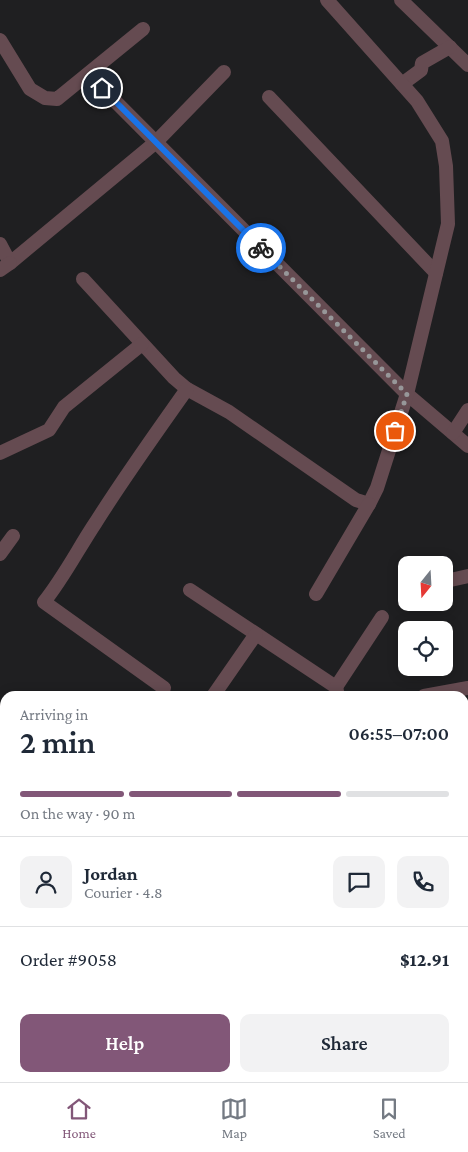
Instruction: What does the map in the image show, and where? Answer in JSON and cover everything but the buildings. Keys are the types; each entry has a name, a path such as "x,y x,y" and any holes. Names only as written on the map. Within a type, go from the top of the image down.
{"street":[{"path":"316,594 377,488 407,394 448,224 446,166 442,141 418,101 327,0"},
{"path":"401,0 468,65"},
{"path":"0,40 30,89 45,98 57,99 89,75 143,28"},
{"path":"402,84 421,70 422,63 450,47"},
{"path":"0,244 5,266 156,142 224,72"},
{"path":"89,75 407,394 468,446"},
{"path":"269,97 436,273"},
{"path":"83,279 174,378 187,389 229,412 356,500 369,504"},
{"path":"0,453 49,430 64,407 142,344"},
{"path":"164,688 44,602 60,581 94,523 187,389"},
{"path":"453,433 468,410"},
{"path":"0,554 13,536"},
{"path":"453,579 468,576"},
{"path":"190,590 336,691"},
{"path":"338,691 382,617"},
{"path":"216,691 256,634"},
{"path":"452,691 468,688"}],"way so far":[{"path":"261,248 407,394 395,431"}],"route":[{"path":"102,88 261,248"}]}
